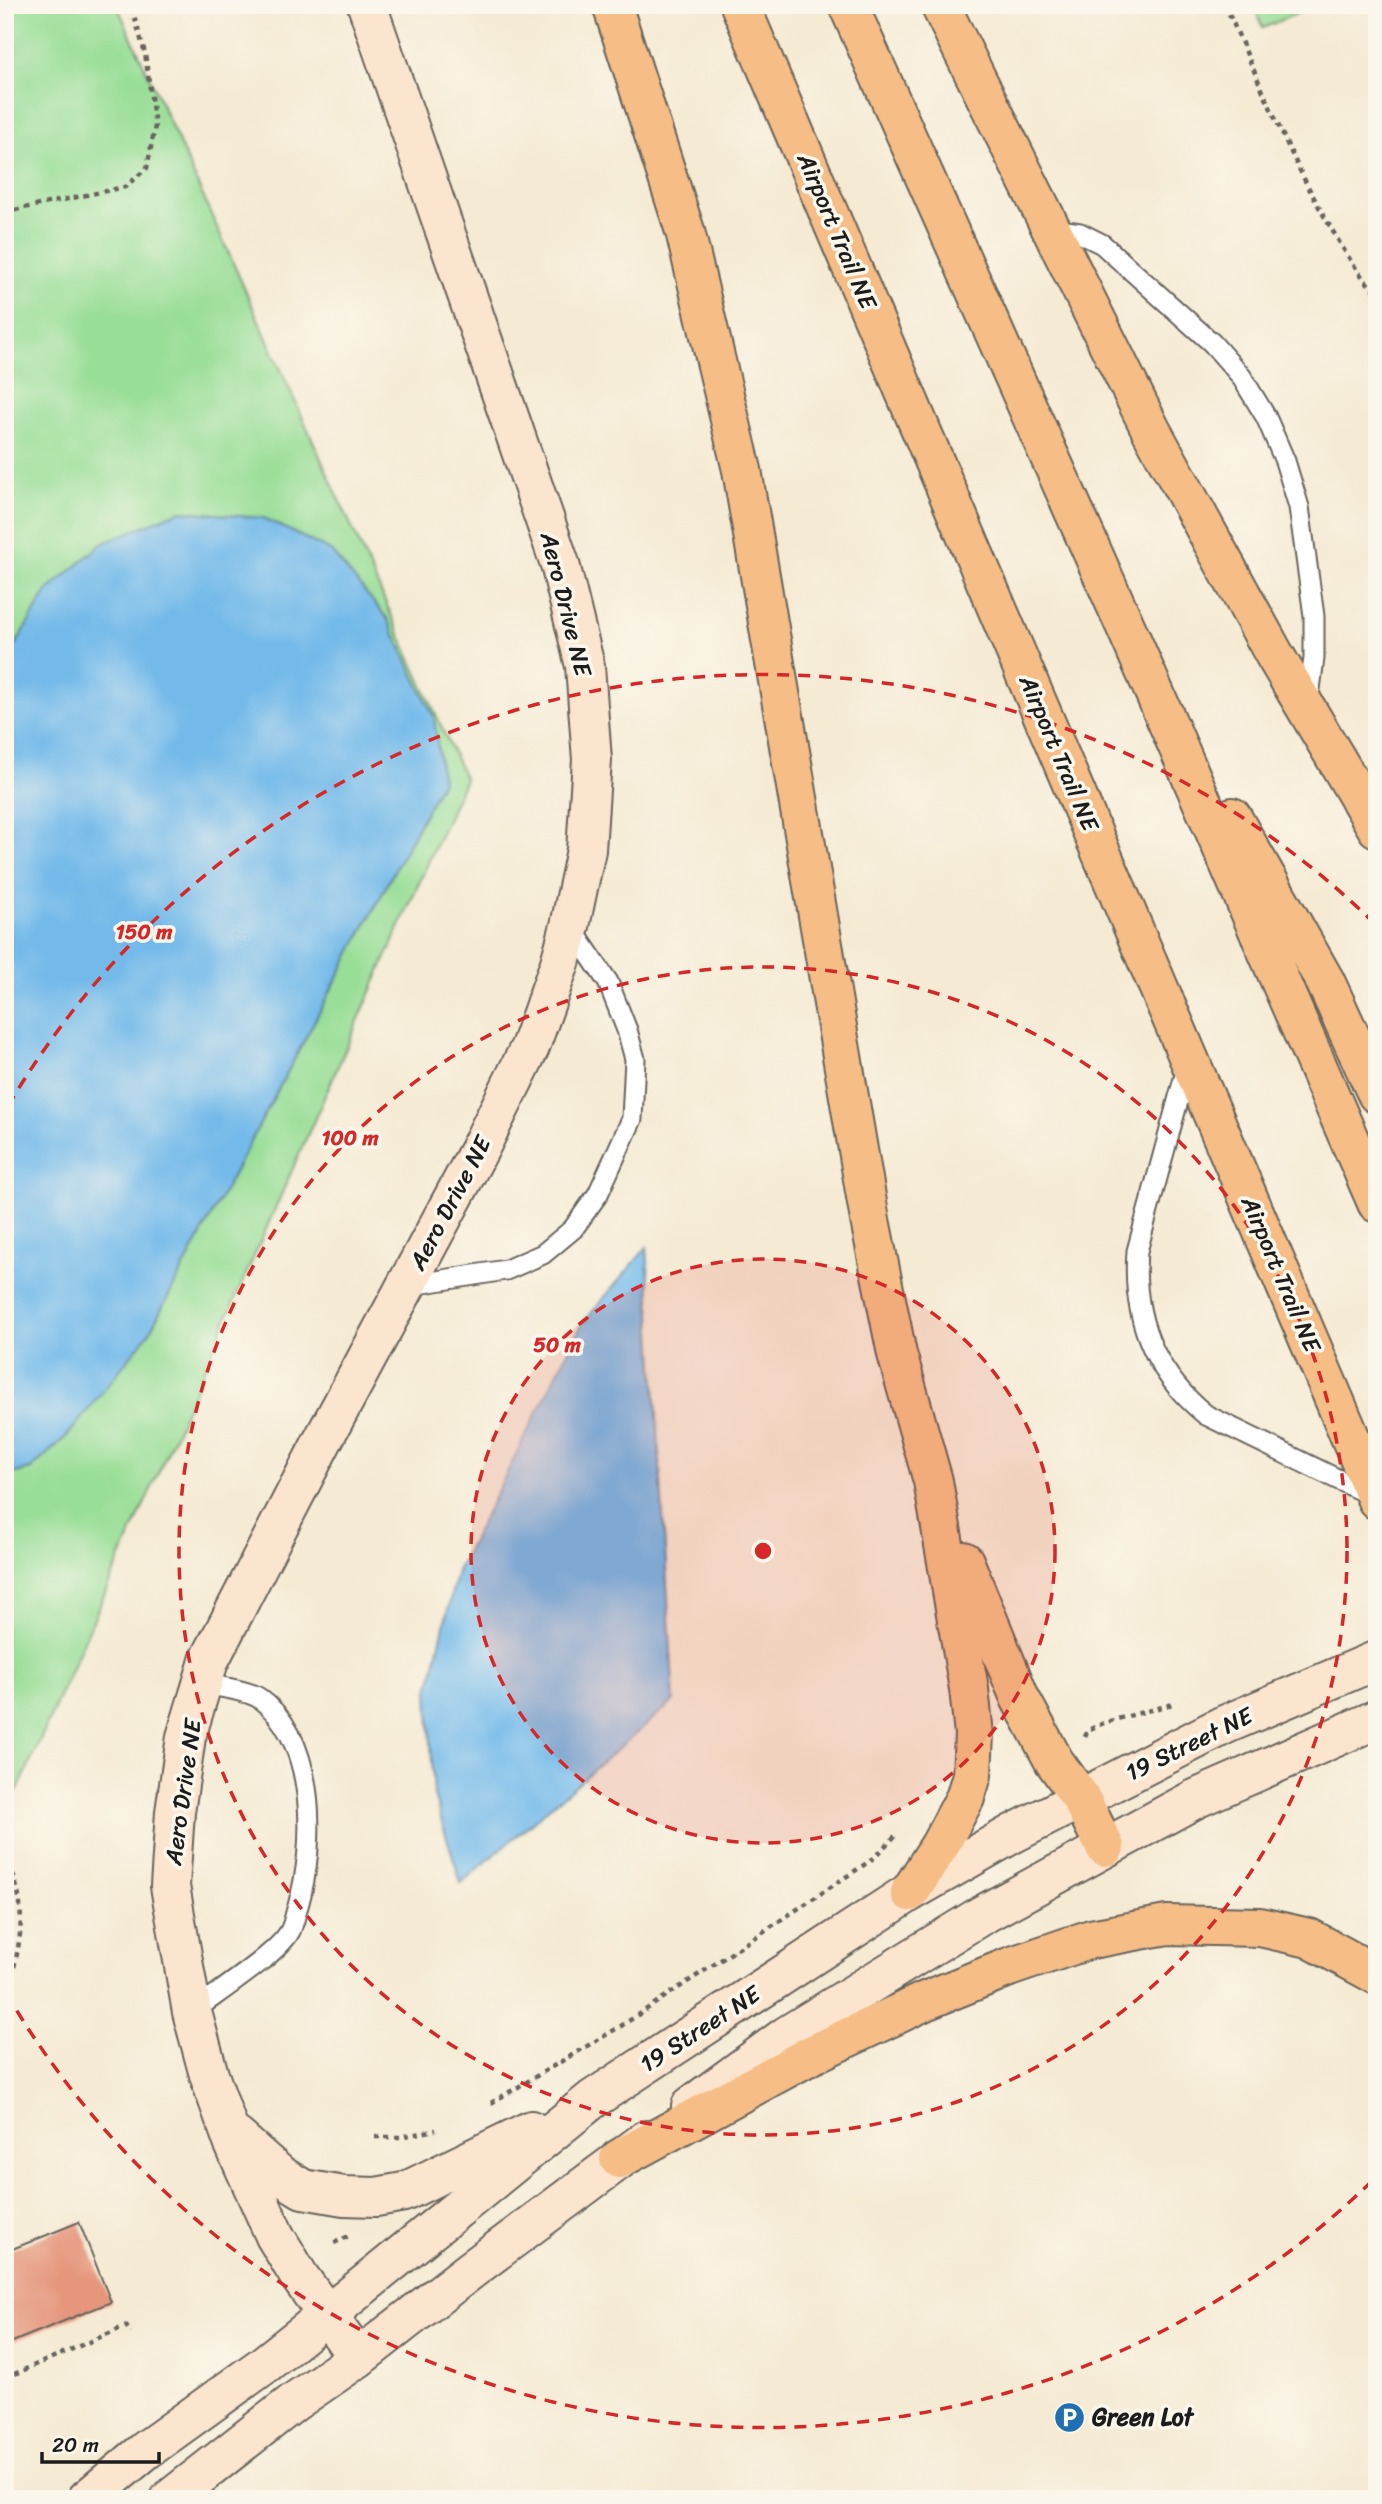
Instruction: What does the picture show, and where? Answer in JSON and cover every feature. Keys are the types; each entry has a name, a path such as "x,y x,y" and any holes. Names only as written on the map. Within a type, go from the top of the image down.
{"highway":[{"path":"611,5 685,231 742,470 870,1220 897,1354 933,1481 969,1689 974,1734 972,1775 965,1798 940,1845 909,1892"},
{"name":"Airport Trail NE","path":"740,5 1376,1499"},
{"path":"848,5 1128,632 1377,1203"},
{"path":"940,5 1152,430 1307,709 1377,828"},
{"path":"1128,632 1325,981 1377,1094"},
{"path":"933,1481 1020,1698 1054,1761 1080,1797 1105,1847"},
{"path":"619,2159 809,2056 890,2018 1009,1967 1091,1938 1167,1924 1260,1927 1309,1938 1377,1975"}],"street":[{"name":"Aero Drive NE","path":"358,2358 299,2276 275,2236 229,2130 209,2075 192,2012 170,1886 175,1812 186,1737 209,1661 480,1148 530,1047 560,963 570,926 586,850 592,760 585,666 560,564 367,5"},
{"name":"19 Street NE","path":"87,2499 146,2450 264,2365 593,2099 909,1892 1080,1797 1224,1725 1377,1660"},
{"path":"170,2499 294,2402 358,2358 471,2270 786,2036 982,1915 1105,1847 1247,1774 1377,1719"},
{"path":"229,2130 280,2175 303,2189 344,2196 376,2197 404,2192 593,2099"}],"lane":[{"path":"1052,229 1080,233 1102,244 1212,343 1241,376 1266,417 1285,461 1298,507 1314,615 1314,658 1307,709"},
{"path":"405,1286 506,1270 543,1254 573,1229 598,1194 632,1119 635,1059 608,982 570,926"},
{"path":"1189,1059 1137,1251 1135,1281 1139,1310 1152,1344 1168,1376 1185,1397 1206,1415 1376,1499"},
{"path":"192,2012 268,1955 290,1933 304,1885 310,1829 306,1783 292,1739 278,1716 257,1696 202,1683"}],"path":[{"path":"5,212 125,187 147,168 155,126 145,54 131,5"},
{"path":"1225,5 1309,191 1346,253 1377,293"},
{"path":"1082,1746 1088,1730 1105,1722 1176,1704"},
{"path":"486,2105 621,2026 691,1980 870,1861 899,1833"},
{"path":"5,1855 16,1877 22,1905 16,1958 5,2004"},
{"path":"374,2137 400,2137 441,2129"},
{"path":"5,2378 126,2326 131,2333"}],"green space":[{"path":"5,5 117,5 465,779 18,1790 5,1778"},
{"path":"1253,5 1317,5 1263,28"}],"water":[{"path":"180,511 264,518 331,551 387,618 434,717 442,781 149,1333 69,1434 31,1469 5,1476 5,663 47,591 103,543"},
{"path":"647,1247 674,1701 461,1883 434,1796 428,1693 457,1571 582,1324"}],"building":[{"path":"79,2222 111,2302 5,2345 5,2252"}],"place":[{"name":"Green Lot","path":"1069,2417"}]}
